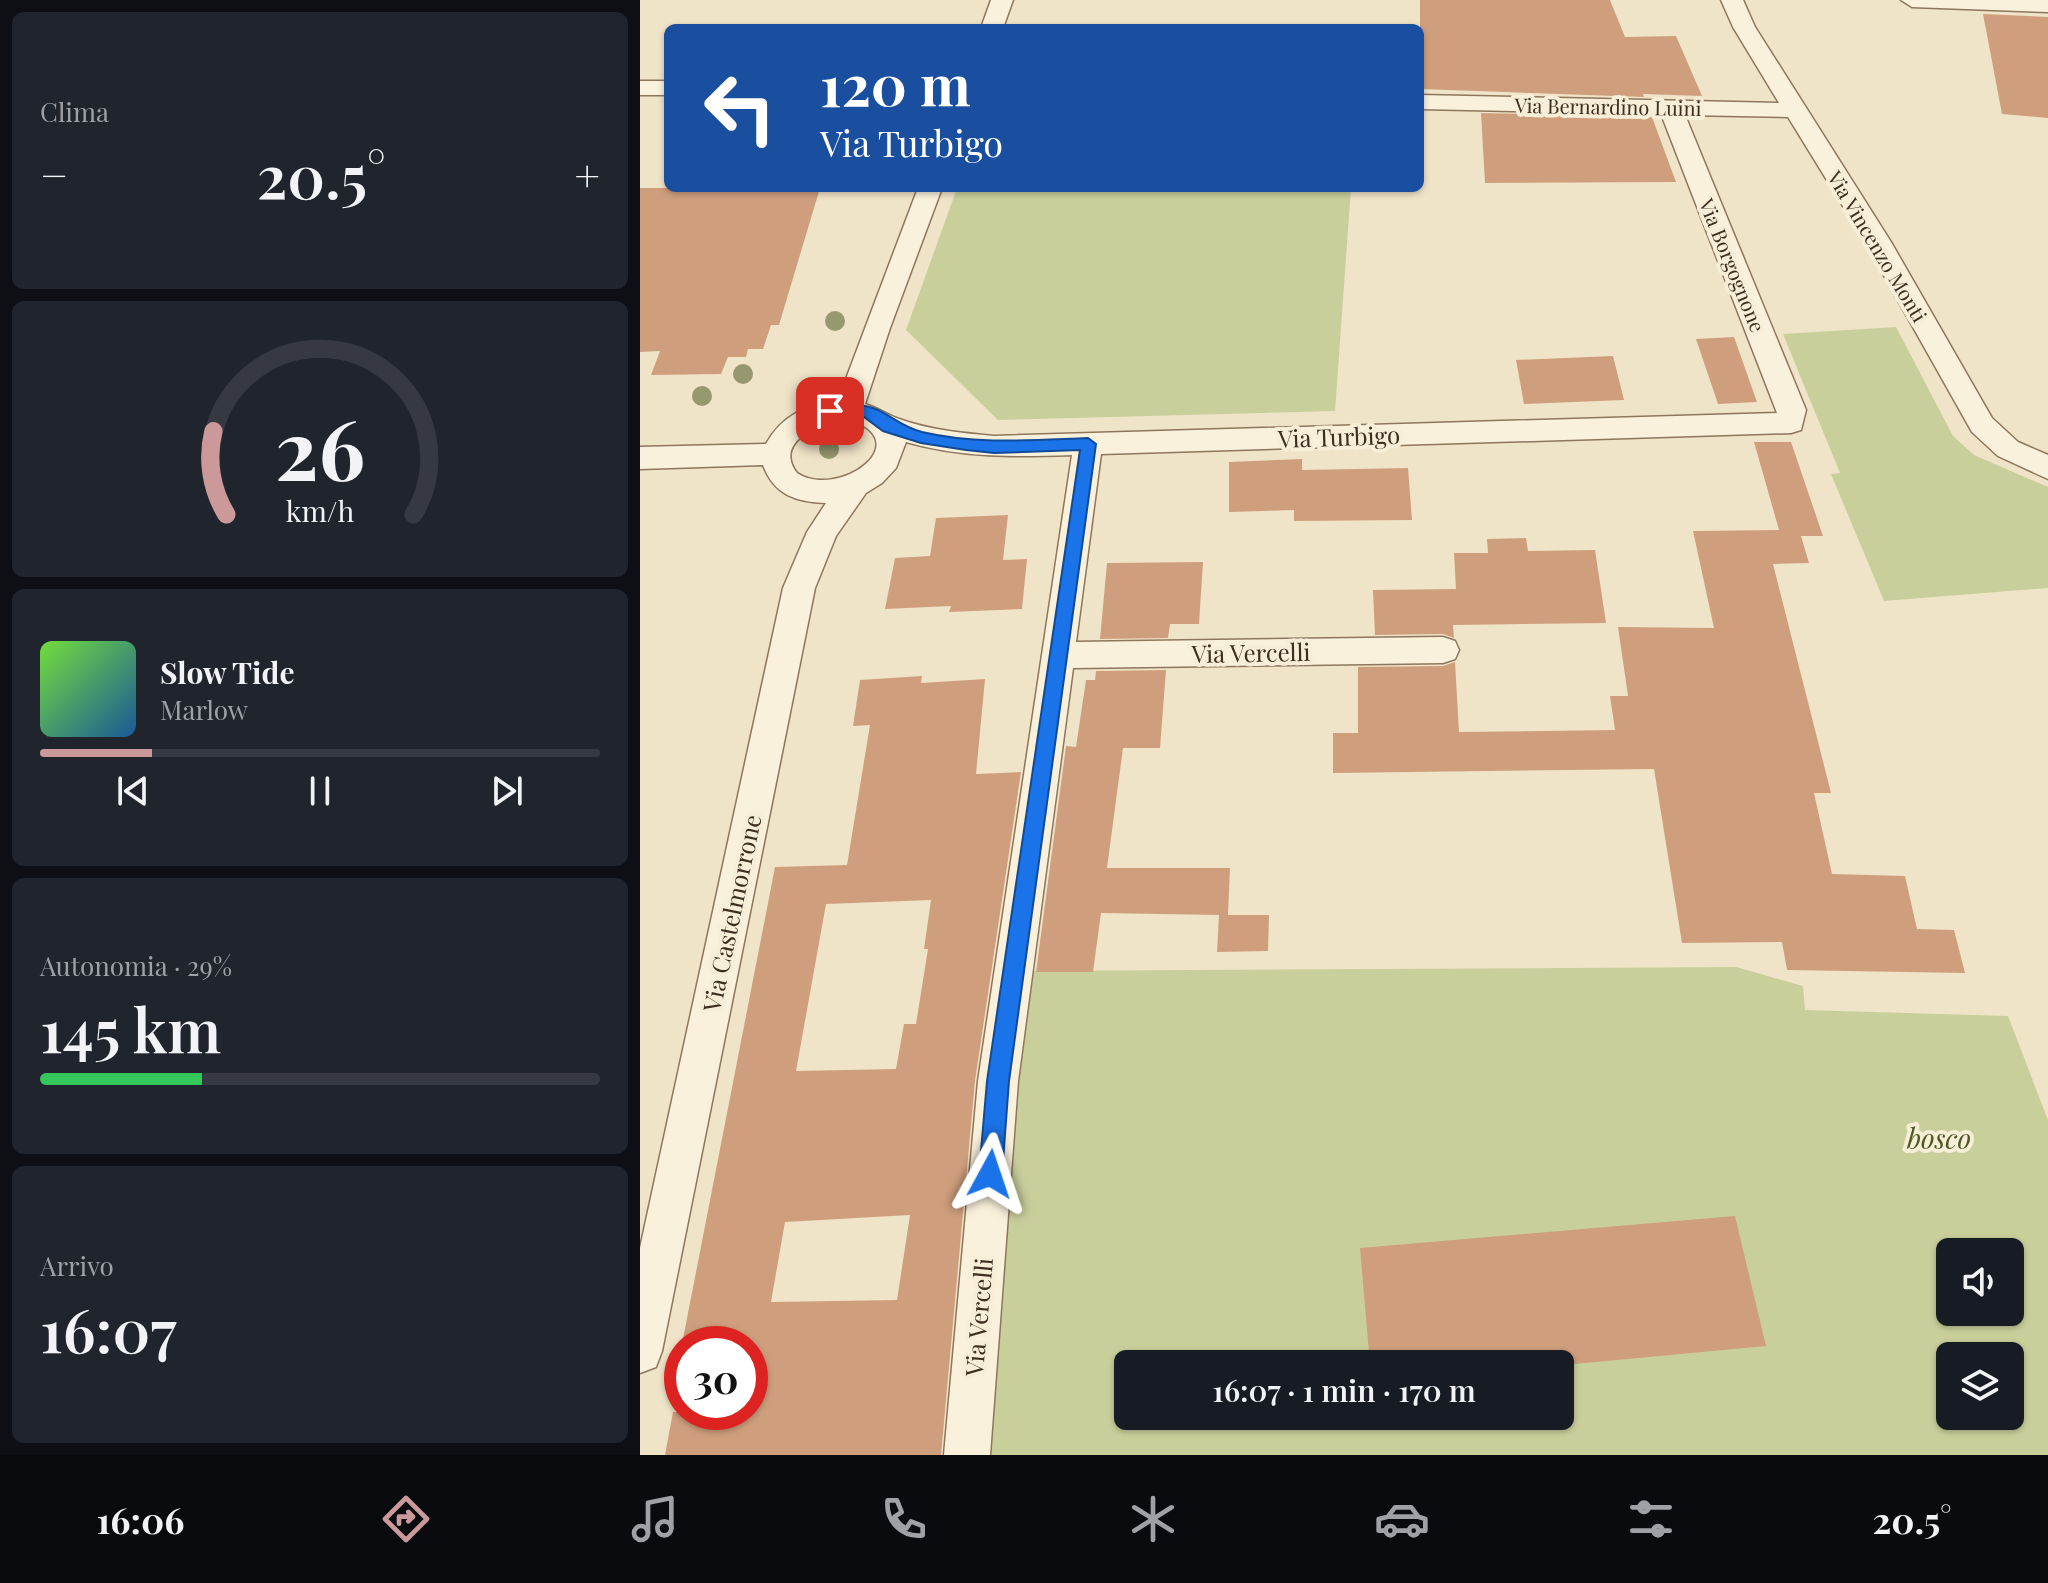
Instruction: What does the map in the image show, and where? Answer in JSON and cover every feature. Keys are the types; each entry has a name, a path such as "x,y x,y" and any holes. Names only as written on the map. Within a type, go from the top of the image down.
{"street":[{"path":"993,24 1002,0"},
{"name":"Via Vincenzo Monti","path":"1732,0 1744,27 1878,242 1982,425 2008,449 2048,468"},
{"path":"1912,0 2048,5"},
{"path":"640,88 664,88"},
{"name":"Via Bernardino Luini","path":"1424,102 1795,110"},
{"name":"Via Borgognone","path":"1670,107 1792,410 1791,423"},
{"path":"849,409 876,328 928,192"},
{"path":"849,409 880,418 889,427 893,438 892,452 885,465 854,487 825,492 796,489 783,480 776,468 775,454 794,427 830,411 849,409"},
{"name":"Via Turbigo","path":"889,427 921,437 994,447 1791,423"},
{"name":"Via Vercelli","path":"967,1455 998,1081 1088,444"},
{"path":"640,458 775,454"},
{"name":"Via Castelmorrone","path":"640,1351 799,588 822,532 854,487"},
{"name":"Via Vercelli","path":"1058,655 1443,650"}],"green space":[{"path":"956,192 1351,192 1335,411 998,420 906,330"},
{"path":"1896,327 1953,436 1974,455 2048,487 2048,588 1884,601 1831,474 1840,473 1783,334"},
{"name":"bosco","path":"1736,967 1803,986 1805,1010 2008,1016 2048,1120 2048,1455 990,1455 998,1298 1025,971"}],"building":[{"path":"1420,0 1610,0 1625,37 1676,36 1702,96 1643,94 1644,97 1424,89 1424,24 1420,24"},
{"path":"1983,14 2048,17 2048,118 2002,114"},
{"path":"1481,113 1652,117 1676,182 1485,183"},
{"path":"640,188 664,188 664,192 819,192 779,325 771,325 763,349 748,349 746,357 728,357 721,374 651,375 660,351 640,352"},
{"path":"1734,337 1757,402 1718,404 1696,339"},
{"path":"1613,356 1624,400 1524,404 1516,360"},
{"path":"1754,442 1791,442 1823,536 1801,536 1809,563 1773,564 1831,793 1814,793 1832,874 1905,876 1917,929 1954,930 1965,973 1787,970 1782,942 1682,943 1654,769 1333,773 1333,733 1358,733 1358,667 1443,666 1455,662 1459,732 1615,730 1610,696 1628,696 1618,627 1714,628 1693,531 1779,530"},
{"path":"1302,459 1302,470 1408,468 1412,520 1294,521 1294,510 1229,512 1229,462"},
{"path":"1008,515 1003,560 1027,559 1022,609 949,612 951,606 885,609 895,558 930,556 936,518"},
{"path":"1526,538 1528,551 1595,550 1606,623 1453,625 1454,638 1443,634 1375,635 1373,590 1456,589 1454,553 1488,553 1487,539"},
{"path":"1203,562 1199,624 1170,624 1168,638 1100,639 1107,563"},
{"path":"1166,670 1160,748 1123,748 1107,868 1230,868 1228,915 1269,915 1268,951 1217,952 1219,915 1101,913 1093,972 1036,972 1066,746 1076,747 1086,680 1095,680 1096,671"},
{"path":"922,676 921,683 985,679 976,774 1021,772 975,1081 941,1455 665,1455 670,1430 768,1430 768,1326 686,1326 775,867 847,865 870,725 853,726 860,680","holes":["931,900 924,949 928,949 916,1024 904,1024 896,1069 796,1071 826,904","910,1215 897,1300 771,1302 785,1222"]},
{"path":"1735,1216 1766,1346 1574,1364 1574,1350 1369,1350 1360,1248"}],"route":[{"path":"830,411 849,409 866,412 880,418 889,427 921,437 966,445 1088,444 998,1081 990,1174"}]}
